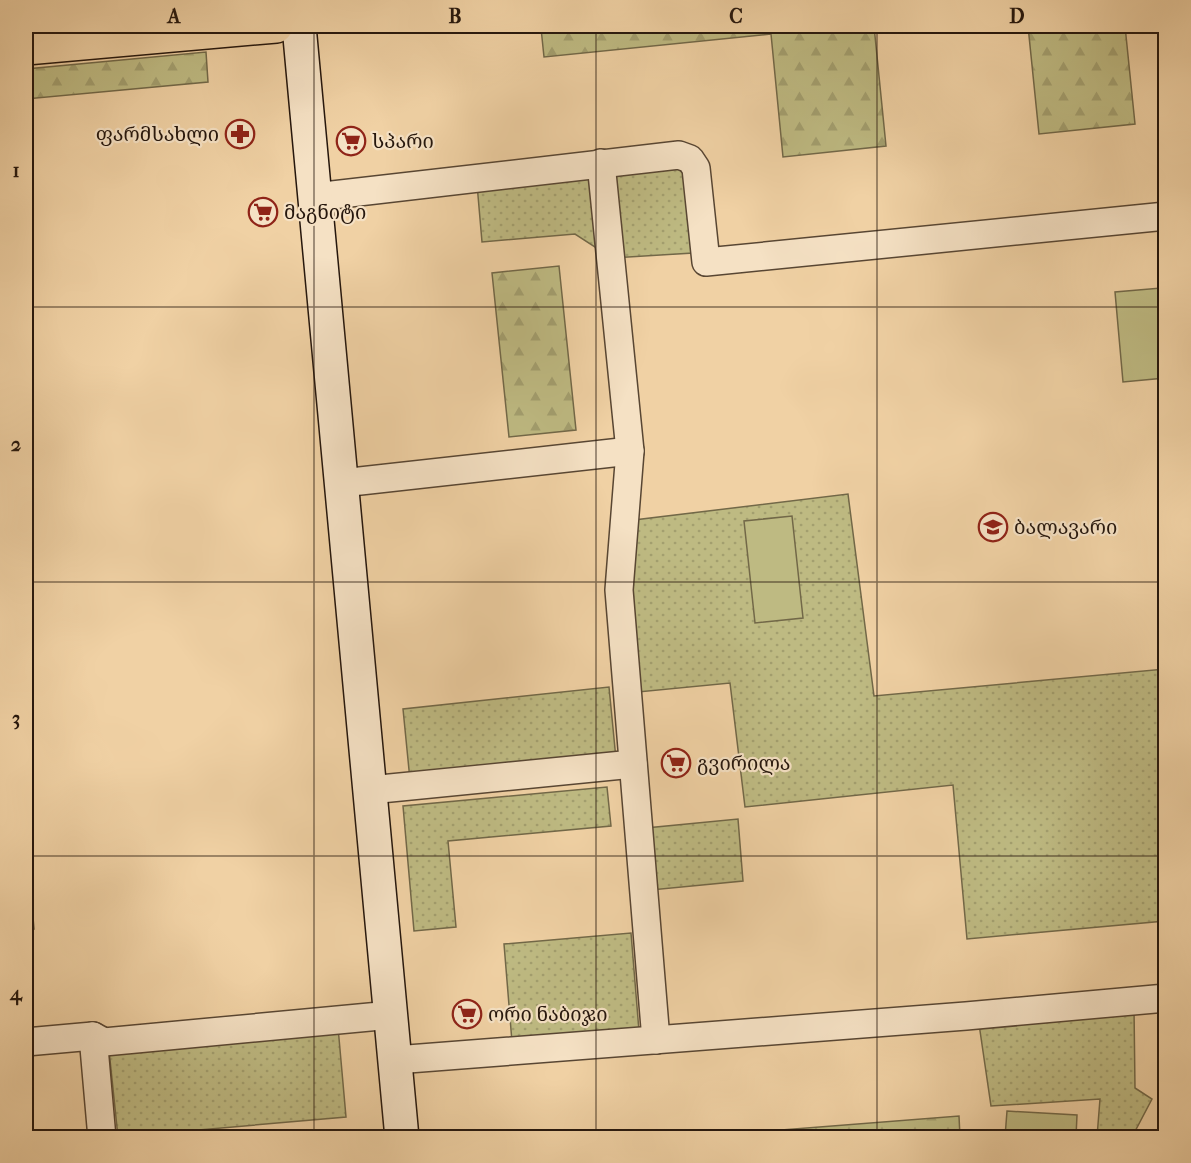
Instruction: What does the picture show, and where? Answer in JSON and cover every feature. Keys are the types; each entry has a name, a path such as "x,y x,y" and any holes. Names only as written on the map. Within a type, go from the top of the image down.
{"main road":[{"path":"26,48 171,30 276,26"}],"street":[{"path":"300,26 402,1137"},
{"path":"315,197 679,155 690,159 696,168 706,262 1166,216"},
{"path":"601,164 630,451 619,590 656,1040"},
{"path":"342,483 630,451"},
{"path":"370,790 633,765"},
{"path":"395,1060 966,1017 1166,998"},
{"path":"26,1042 93,1036 104,1042 391,1015"},
{"path":"93,1036 102,1137"}],"green space":[{"path":"567,26 874,26 886,146 783,157 771,34 544,57 541,28"},
{"path":"1028,26 1125,26 1135,124 1039,134"},
{"path":"206,52 208,82 26,99 26,69"},
{"path":"669,162 684,174 693,253 612,258 575,234 482,242 477,184"},
{"path":"559,266 576,430 509,437 492,273"},
{"path":"1161,288 1165,378 1123,382 1115,292"},
{"path":"848,494 874,696 1165,669 1165,921 967,939 953,785 745,807 730,683 638,692 626,587 634,520"},
{"path":"792,516 803,618 755,623 744,521"},
{"path":"609,687 616,759 410,780 403,709"},
{"path":"607,787 611,826 448,841 456,927 414,931 403,806"},
{"path":"738,819 743,881 651,890 646,828"},
{"path":"26,836 34,929 26,930"},
{"path":"631,933 639,1031 512,1042 504,944"},
{"path":"1134,1008 1135,1088 1152,1099 1132,1137 1097,1137 1100,1099 991,1106 979,1024"},
{"path":"338,1027 346,1117 118,1137 109,1050"},
{"path":"1007,1111 1077,1115 1076,1137 1005,1137"},
{"path":"959,1116 960,1137 694,1137"}],"place":[{"name":"ფარმსახლი","path":"240,134"},
{"name":"სპარი","path":"351,141"},
{"name":"მაგნიტი","path":"263,212"},
{"name":"ბალავარი","path":"993,527"},
{"name":"გვირილა","path":"676,763"},
{"name":"ორი ნაბიჯი","path":"467,1014"}]}
